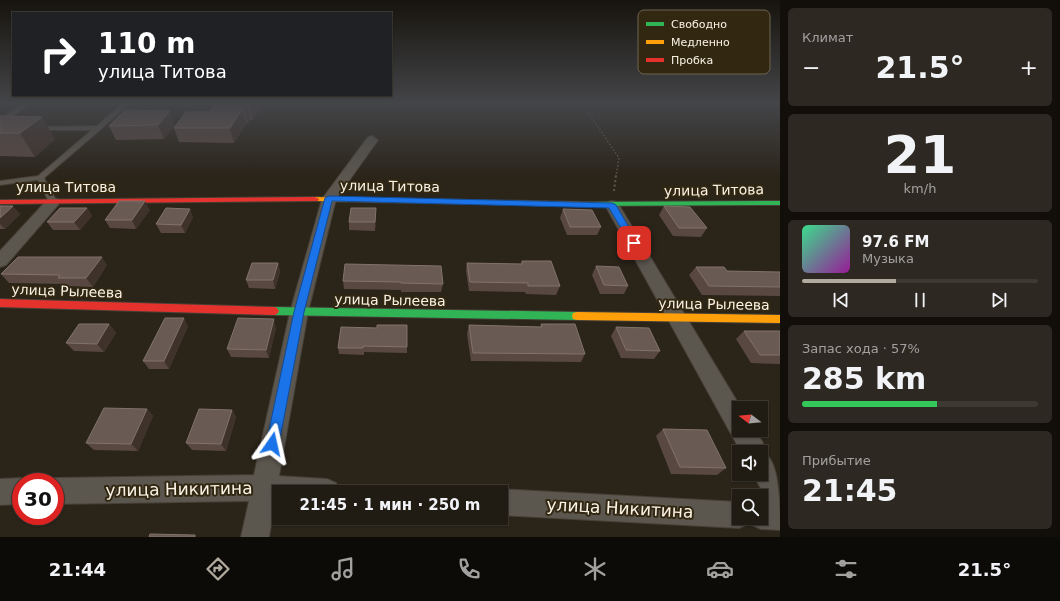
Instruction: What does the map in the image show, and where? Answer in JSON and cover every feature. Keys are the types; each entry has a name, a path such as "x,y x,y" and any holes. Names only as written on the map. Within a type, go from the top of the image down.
{"street":[{"path":"255,537 263,488 299,312 329,198 372,140"},
{"name":"улица Титова","path":"0,202 329,198 612,205 780,203"},
{"path":"0,261 53,202"},
{"path":"612,205 732,414"},
{"name":"улица Рылеева","path":"0,303 299,312 780,319"},
{"path":"768,477 780,498"},
{"name":"улица Никитина","path":"64,491 272,489"},
{"path":"0,492 12,491"},
{"name":"улица Никитина","path":"508,502 732,515"},
{"path":"768,516 780,517"}],"lane":[{"path":"0,183 40,178 99,128"},
{"path":"40,178 53,202"}],"path":[{"path":"599,128 619,158 612,205"}],"building":[{"path":"0,128 27,128 20,133 0,133"},
{"path":"119,201 145,201 132,220 105,220"},
{"path":"0,206 13,206 0,218"},
{"path":"664,206 690,207 707,228 679,228"},
{"path":"60,208 87,208 74,222 47,222"},
{"path":"166,208 190,209 181,225 156,224"},
{"path":"351,208 376,208 375,222 349,222"},
{"path":"563,209 592,210 601,227 570,227"},
{"path":"18,257 102,257 86,278 58,278 60,275 1,274"},
{"path":"522,261 551,261 560,286 528,286 528,283 470,282 467,263 522,264"},
{"path":"252,263 278,263 273,280 246,280"},
{"path":"345,264 441,266 443,284 343,281"},
{"path":"596,266 619,267 628,286 604,285"},
{"path":"696,267 724,267 727,271 780,272 780,287 709,286"},
{"path":"165,318 184,318 164,361 143,361"},
{"path":"238,318 274,319 266,350 227,349"},
{"path":"79,324 109,324 97,344 66,343"},
{"path":"541,324 575,324 585,354 473,353 469,325 542,327"},
{"path":"377,325 407,325 407,347 363,346 363,348 338,348 341,327 377,328"},
{"path":"616,327 649,328 660,351 626,350"},
{"path":"744,331 780,331 780,355 760,355"},
{"path":"104,408 147,409 131,444 86,443"},
{"path":"199,409 232,410 221,444 186,443"},
{"path":"663,429 707,430 726,468 680,467"},
{"path":"150,534 195,535 195,537 149,537"}],"traffic: fast":[{"path":"583,204 780,203"},
{"path":"274,311 577,316"}],"traffic: slow":[{"path":"315,199 583,204"},
{"path":"577,316 780,319"}],"traffic: jam":[{"path":"0,202 315,199"},
{"path":"0,303 274,311"}],"route":[{"path":"272,444 299,312 329,198 612,205 634,243"}]}
